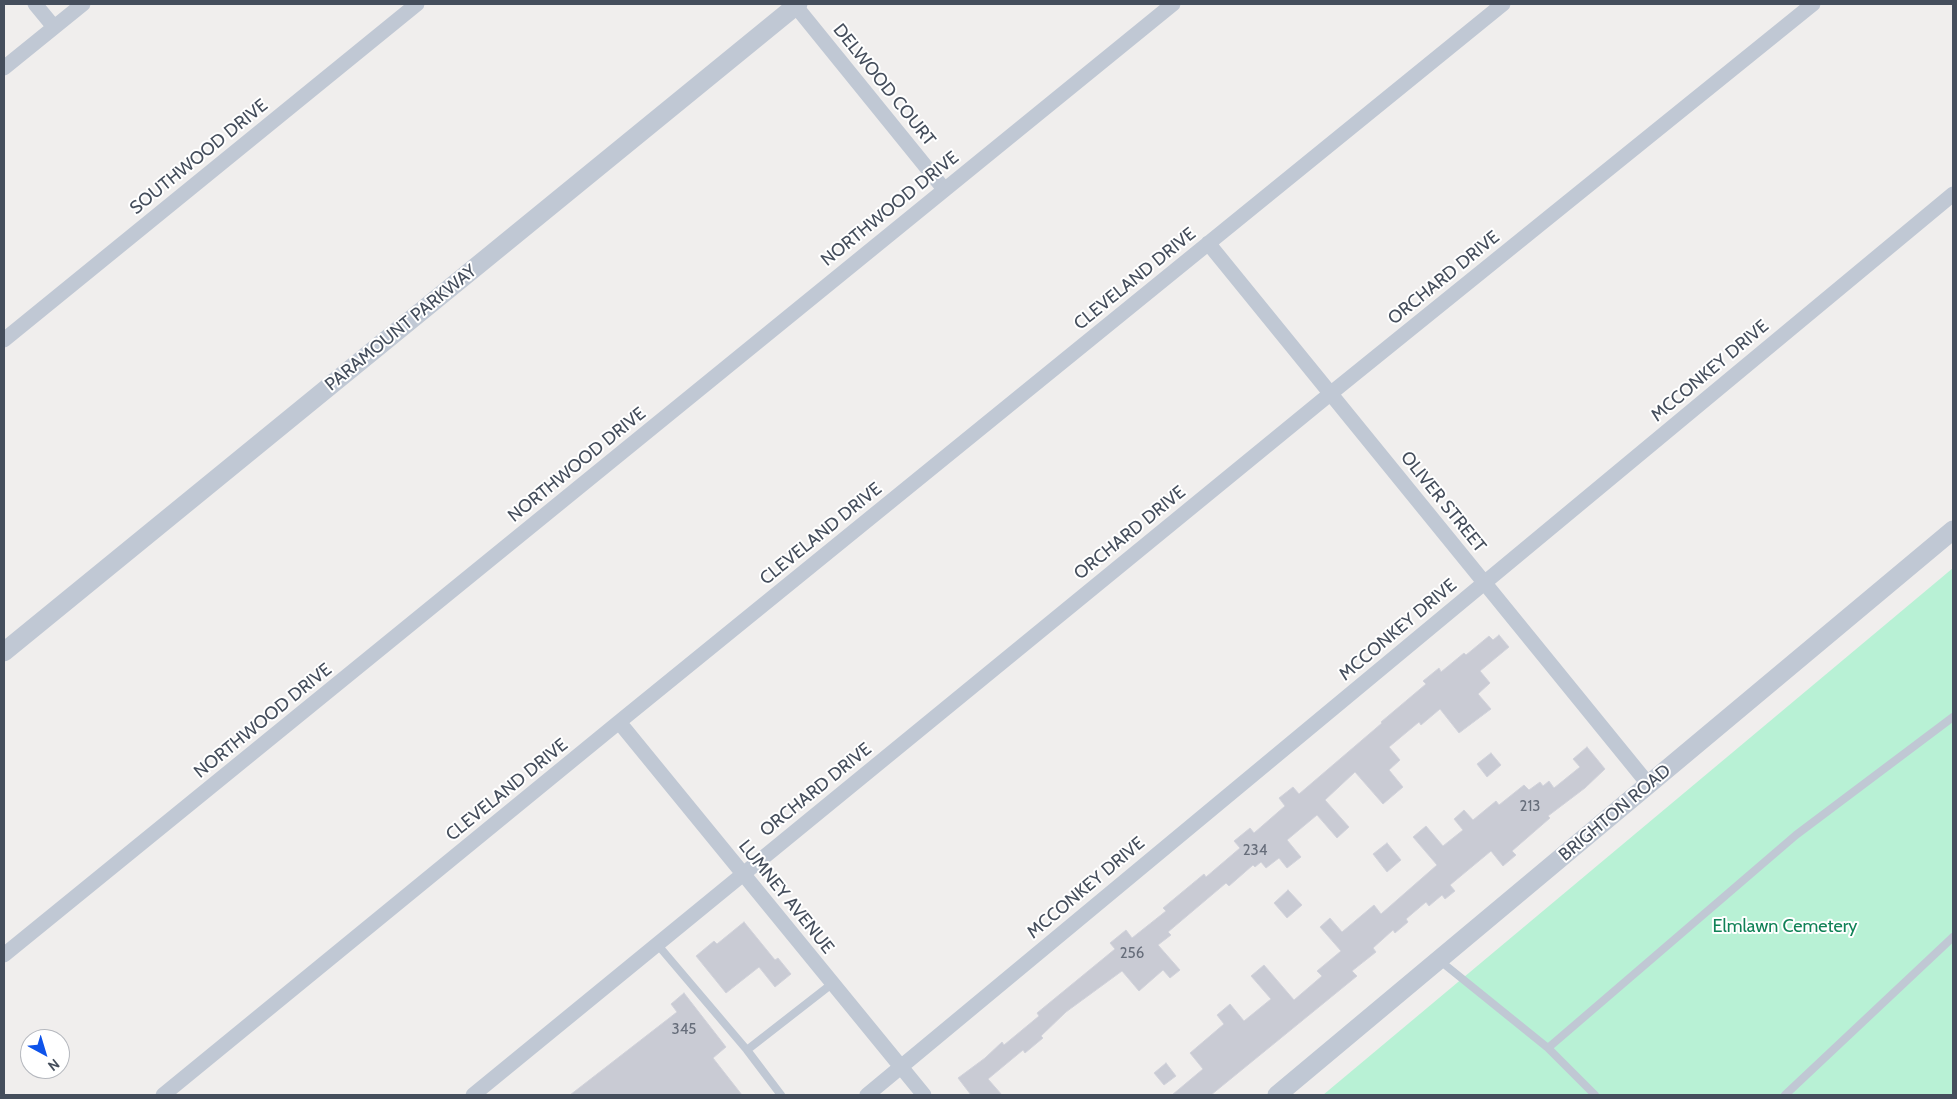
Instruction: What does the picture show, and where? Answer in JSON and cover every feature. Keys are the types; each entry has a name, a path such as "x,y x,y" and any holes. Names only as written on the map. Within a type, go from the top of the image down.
{"street":[{"path":"35,4 54,27"},
{"path":"4,68 83,4"},
{"name":"SOUTHWOOD DRIVE","path":"4,340 417,4"},
{"name":"DELWOOD COURT","path":"796,4 944,189"},
{"name":"PARAMOUNT PARKWAY","path":"4,652 796,4"},
{"name":"NORTHWOOD DRIVE","path":"4,955 1173,4"},
{"name":"CLEVELAND DRIVE","path":"163,1095 1503,4"},
{"name":"ORCHARD DRIVE","path":"473,1095 1330,394 1813,4"},
{"name":"MCCONKEY DRIVE","path":"867,1095 1953,194"},
{"name":"OLIVER STREET","path":"1208,243 1649,785"},
{"name":"BRIGHTON ROAD","path":"1277,1095 1953,530"},
{"name":"LUMNEY AVENUE","path":"619,722 924,1095"}],"lane":[{"path":"1548,1048 1796,834 1953,717"},
{"path":"1785,1095 1953,937"},
{"path":"657,944 747,1050 781,1095"},
{"path":"1439,960 1548,1048 1595,1095"},
{"path":"747,1050 833,983"}],"green space":[{"name":"Elmlawn Cemetery","path":"1953,568 1953,1095 1323,1095"}],"building":[{"path":"1499,635 1509,647 1480,671 1490,683 1478,694 1491,709 1459,733 1440,709 1421,725 1419,722 1389,747 1400,760 1389,770 1403,787 1383,804 1355,772 1325,800 1349,827 1337,838 1317,815 1287,840 1301,857 1287,868 1279,858 1266,868 1261,862 1255,867 1253,865 1229,886 1226,883 1168,932 1171,935 1158,945 1180,970 1170,978 1163,970 1139,991 1122,971 1066,1012 1041,1036 1043,1038 1025,1053 1023,1050 988,1079 1002,1095 971,1095 958,1078 985,1058 1002,1042 1004,1045 1039,1016 1037,1013 1115,949 1110,943 1126,930 1132,938 1166,911 1163,908 1204,874 1206,877 1240,848 1234,841 1250,828 1254,833 1285,806 1279,798 1293,787 1299,794 1426,684 1423,681 1439,668 1441,672 1489,636 1493,640"},
{"path":"1587,747 1605,769 1585,788 1548,816 1550,818 1512,851 1516,855 1503,866 1491,851 1450,885 1455,891 1445,899 1442,895 1429,906 1426,902 1406,919 1408,922 1395,933 1393,930 1373,948 1376,952 1352,971 1357,976 1211,1095 1172,1095 1203,1069 1190,1053 1224,1024 1217,1015 1230,1004 1244,1021 1271,999 1251,976 1264,965 1294,1000 1322,976 1317,971 1341,951 1320,927 1330,918 1342,932 1374,905 1381,914 1437,865 1413,837 1426,826 1443,846 1463,830 1454,819 1464,810 1473,820 1496,801 1499,805 1524,785 1529,790 1540,782 1543,786 1549,781 1554,788 1580,767 1573,759"},
{"path":"1491,753 1501,765 1487,777 1477,764"},
{"path":"1387,843 1401,860 1387,872 1373,854"},
{"path":"1288,890 1302,905 1287,918 1274,903"},
{"path":"744,922 775,960 778,958 791,974 775,987 759,967 726,993 696,956 714,941 717,944"},
{"path":"684,993 726,1047 713,1058 742,1095 570,1095 677,1012 671,1004"},
{"path":"1166,1063 1176,1076 1164,1085 1154,1073"}]}
